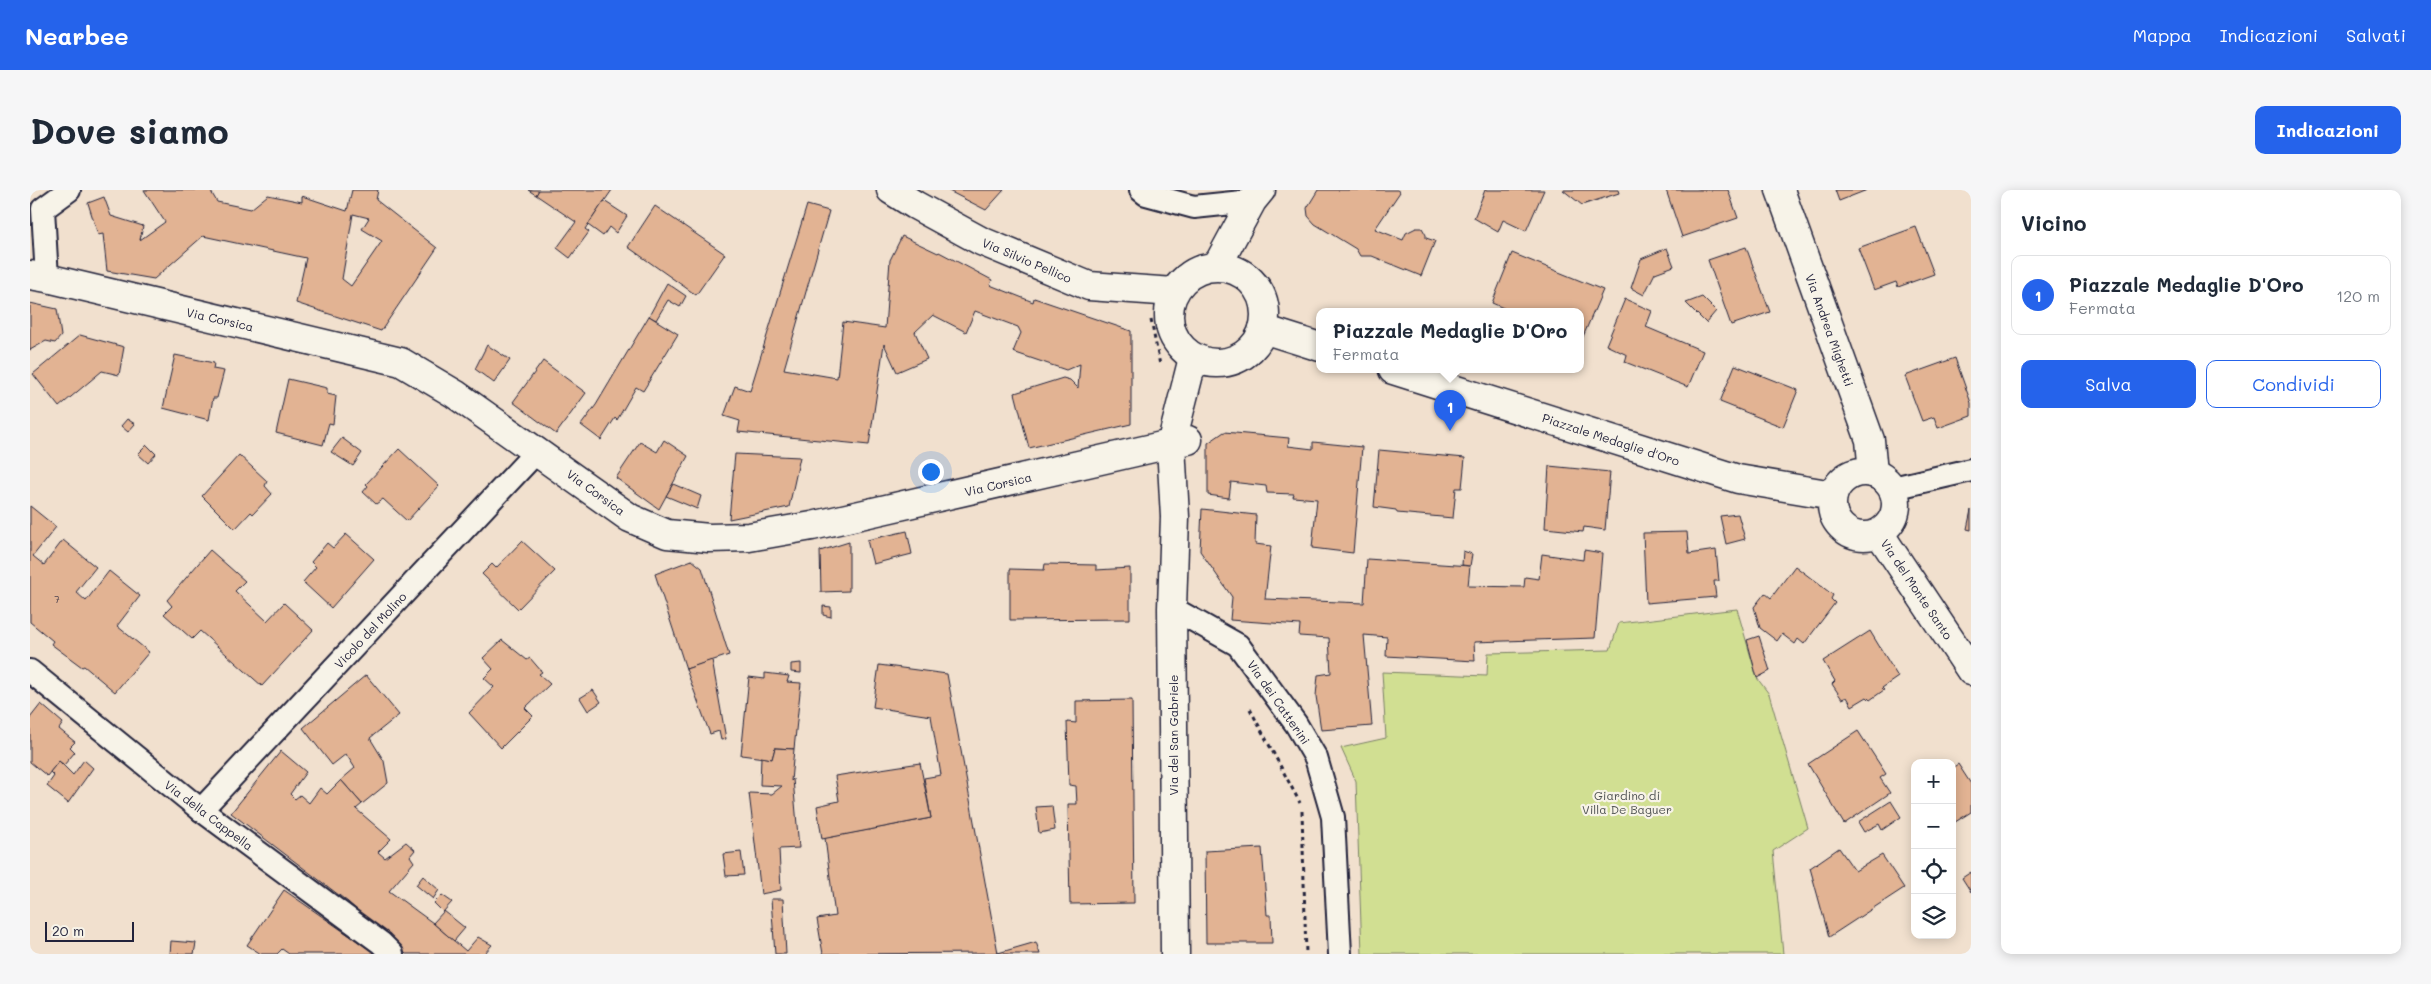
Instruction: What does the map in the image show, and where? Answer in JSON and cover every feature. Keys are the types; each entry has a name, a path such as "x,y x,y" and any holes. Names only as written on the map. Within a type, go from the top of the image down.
{"main road":[{"name":"Via Silvio Pellico","path":"891,190 915,206 981,241 1089,286 1174,292"},
{"name":"Via Andrea Mighetti","path":"1780,190 1883,480"},
{"path":"1217,266 1256,195"},
{"path":"1217,266 1242,273 1256,286 1264,303 1263,329 1257,342 1248,352 1236,360 1222,364 1200,361 1181,349 1173,336 1168,322 1168,306 1181,281 1192,273 1204,268 1217,266"},
{"name":"Via Corsica","path":"39,277 401,362 455,394 538,450 630,518 667,534 709,538 749,537 812,526 1180,442"},
{"path":"1263,329 1316,346"},
{"name":"Via del San Gabriele","path":"1175,954 1172,608 1175,517 1180,442 1200,361"},
{"name":"Piazzale Medaglie d'Oro","path":"1402,373 1738,479 1833,495"},
{"path":"1833,495 1838,483 1848,475 1861,472 1883,480"},
{"name":"Via del Monte Santo","path":"1833,495 1832,507 1835,520 1842,528 1855,535 1867,536 1879,533 1889,525 1895,513 1897,500 1883,480"},
{"name":"Via del Monte Santo","path":"1879,533 1971,671"}],"street":[{"path":"39,277 43,209 69,190"},
{"path":"1141,190 1146,194 1194,206 1256,195"},
{"name":"Vicolo del Molino","path":"201,810 538,450"},
{"path":"1883,480 1971,470"},
{"name":"Via dei Catterini","path":"1172,608 1238,645 1296,724 1316,758 1333,817 1340,954"},
{"name":"Via della Cappella","path":"30,672 201,810 382,943 392,954"}],"path":[{"path":"1143,318 1152,321 1161,370"},
{"path":"1248,706 1302,807 1306,954"}],"green space":[{"name":"Giardino di Villa De Baguer","path":"1737,609 1757,678 1769,694 1808,828 1773,851 1783,954 1362,954 1356,781 1341,748 1386,738 1382,672 1487,676 1488,653 1610,650 1619,623"}],"building":[{"path":"144,190 210,190 217,202 251,209 268,195 302,202 302,196 347,211 352,190 378,190 376,200 437,248 381,331 296,303 306,258 203,236 154,279 107,271 103,234 98,235 88,203 104,197 111,216 143,226 140,240 165,222","holes":["353,214 369,218 362,229 382,241 351,286 342,279"]},
{"path":"528,190 539,190 536,195"},
{"path":"539,190 612,190 585,229 589,232 570,258 557,248 576,222 536,195"},
{"path":"947,190 1004,190 986,210"},
{"path":"1318,190 1397,190 1400,192 1375,229 1403,240 1406,233 1416,228 1422,228 1426,238 1435,241 1421,276 1372,256 1360,256 1356,249 1315,224 1308,216 1307,208"},
{"path":"1485,190 1544,190 1526,231 1503,220 1498,232 1474,218"},
{"path":"1563,190 1618,190 1619,193 1582,205"},
{"path":"1666,190 1728,190 1738,218 1682,237"},
{"path":"1835,190 1867,190 1839,201"},
{"path":"604,201 627,216 616,233 609,227 603,236 588,225"},
{"path":"807,205 829,211 784,369 837,378 843,322 885,328 890,260 902,236 939,252 992,280 990,285 1033,302 1034,298 1131,331 1131,424 1029,448 1015,393 1063,378 1070,380 1078,388 1080,364 1066,370 1013,352 1021,333 1018,327 975,311 966,332 933,315 915,332 927,359 897,372 884,344 869,445 738,432 740,421 724,416 735,386 750,391"},
{"path":"655,206 725,254 696,295 628,247"},
{"path":"1916,227 1934,274 1898,287 1896,282 1874,290 1858,248"},
{"path":"1746,247 1770,312 1731,325 1708,260"},
{"path":"1667,248 1674,266 1655,273 1644,295 1631,288 1641,259"},
{"path":"1512,253 1603,290 1584,334 1584,308 1503,308 1492,303"},
{"path":"667,283 686,296 680,307 668,300 656,320 649,316"},
{"path":"1702,297 1716,311 1706,323 1686,303"},
{"path":"1625,299 1652,311 1646,327 1703,351 1688,387 1625,362 1627,355 1606,345"},
{"path":"30,303 57,309 61,336 55,343 46,341 30,350"},
{"path":"649,316 678,334 643,391 636,387 617,420 615,418 601,440 581,425 596,405"},
{"path":"80,335 124,347 119,375 102,371 59,407 33,374"},
{"path":"487,345 510,360 494,383 475,369"},
{"path":"175,355 214,363 213,369 224,371 217,398 213,398 209,420 163,408"},
{"path":"1955,358 1971,403 1971,416 1938,428 1934,417 1922,421 1905,376"},
{"path":"543,361 586,393 556,434 513,402"},
{"path":"1735,365 1798,390 1783,427 1720,402"},
{"path":"288,379 327,388 327,394 336,396 333,424 329,423 323,445 276,433"},
{"path":"127,419 135,424 128,432 121,426"},
{"path":"1224,432 1289,438 1288,446 1313,449 1313,442 1362,447 1353,553 1312,548 1317,499 1293,497 1294,494 1267,493 1266,486 1231,482 1229,498 1208,495 1208,443"},
{"path":"342,438 362,453 353,466 331,452"},
{"path":"664,440 688,456 659,509 616,478 640,442 657,452"},
{"path":"147,445 156,454 148,463 138,454"},
{"path":"399,449 439,486 407,521 383,499 376,504 363,492 368,486 366,484"},
{"path":"1379,450 1465,458 1462,488 1456,488 1453,518 1397,513 1396,510 1374,507"},
{"path":"735,454 800,457 789,507 729,519"},
{"path":"239,455 267,481 265,486 272,494 235,529 202,496"},
{"path":"1549,466 1610,472 1605,530 1584,527 1583,532 1545,528"},
{"path":"673,484 701,496 697,509 666,496"},
{"path":"30,506 56,527 33,556 44,565 63,540 96,567 76,592 86,601 109,571 140,596 117,626 149,652 115,692 84,666 82,667 51,644 53,641 30,622"},
{"path":"1202,509 1256,515 1255,544 1271,546 1265,599 1364,603 1367,559 1470,566 1468,586 1524,587 1525,577 1539,579 1542,554 1583,560 1584,550 1602,553 1595,638 1474,642 1475,661 1386,656 1387,637 1364,635 1372,726 1321,730 1316,696 1318,675 1331,673 1329,638 1299,636 1300,625 1230,620 1232,597 1200,551"},
{"path":"1971,510 1971,530 1967,529"},
{"path":"1738,514 1745,539 1726,544 1720,516"},
{"path":"907,531 912,554 873,564 867,540"},
{"path":"1687,532 1689,554 1716,550 1719,581 1714,581 1716,597 1646,603 1643,533"},
{"path":"346,534 374,559 331,608 303,582 316,567 311,562 327,543 333,548"},
{"path":"522,541 555,571 518,609 482,574 492,564 496,568"},
{"path":"849,542 849,591 821,592 820,551"},
{"path":"210,550 245,581 235,591 267,621 284,603 313,630 262,686 200,631 192,639 164,614 172,606 167,600"},
{"path":"1463,551 1472,554 1470,566 1462,565"},
{"path":"692,560 702,568 729,655 686,669 655,574"},
{"path":"1045,564 1096,565 1096,570 1130,568 1130,619 1010,620 1010,569 1044,570"},
{"path":"1795,566 1833,595 1831,599 1835,603 1804,644 1798,639 1795,644 1782,634 1777,641 1760,628 1754,607 1765,593 1771,598"},
{"path":"823,606 831,607 831,617 823,615"},
{"path":"1870,631 1898,677 1882,688 1884,690 1870,700 1867,697 1852,706 1847,697 1842,699 1832,684 1835,681 1823,661"},
{"path":"1759,636 1770,671 1757,678 1747,640"},
{"path":"502,640 527,660 530,658 542,672 539,674 550,684 525,708 533,716 501,748 469,713 494,687 484,678 493,669 483,658"},
{"path":"712,660 726,739 721,740 719,731 710,734 686,669"},
{"path":"801,663 801,673 791,672 791,664"},
{"path":"879,665 947,674 998,953 823,954 817,919 835,916 825,838 931,818 924,778 941,775 931,716 873,707"},
{"path":"765,673 789,676 787,682 801,683 794,749 775,748 772,759 741,755 749,677 765,679"},
{"path":"366,675 399,715 370,738 384,761 388,783 362,804 341,780 355,768 346,754 332,765 303,728"},
{"path":"593,690 601,702 588,711 580,698"},
{"path":"1132,700 1134,903 1070,904 1068,804 1077,804 1076,786 1069,785 1067,722 1076,723 1076,701"},
{"path":"41,704 63,723 59,729 75,742 70,747 75,752 64,765 59,761 47,776 30,762 30,718"},
{"path":"1858,731 1886,774 1880,778 1890,793 1844,824 1808,764"},
{"path":"775,748 794,749 791,781 793,779 799,848 779,849 781,890 761,894 749,793 772,794 782,786 760,785 761,757 772,759"},
{"path":"281,751 306,772 290,794 295,799 300,795 309,803 320,788 327,794 341,780 362,804 356,809 391,839 378,852 385,858 406,842 415,850 410,856 414,862 389,891 433,923 466,951 478,937 492,945 484,954 406,954 348,902 231,813"},
{"path":"84,760 93,768 68,803 47,786 54,776 50,772 59,761 73,775"},
{"path":"920,763 931,818 822,839 817,806 839,801 835,776"},
{"path":"1958,764 1971,784 1971,812 1956,821 1956,804 1956,765"},
{"path":"1891,801 1901,817 1882,830 1879,824 1864,832 1858,822"},
{"path":"1052,806 1055,830 1039,833 1036,807"},
{"path":"1262,848 1267,915 1271,915 1272,943 1206,943 1205,851"},
{"path":"1839,848 1855,871 1882,855 1904,888 1829,937 1810,868"},
{"path":"741,852 744,875 726,876 723,854"},
{"path":"1971,872 1971,892 1962,878"},
{"path":"423,876 439,890 433,899 416,885"},
{"path":"284,890 376,954 289,954 282,949 277,954 261,954 247,945"},
{"path":"442,895 452,902 443,912 434,903"},
{"path":"771,899 783,899 786,954 775,954"},
{"path":"444,911 465,928 454,941 433,923"},
{"path":"171,941 196,943 194,954 170,954"},
{"path":"1036,942 1040,954 993,954 998,953"}],"place":[{"name":"Piazzale Medaglie D'Oro","path":"1450,431"}]}
